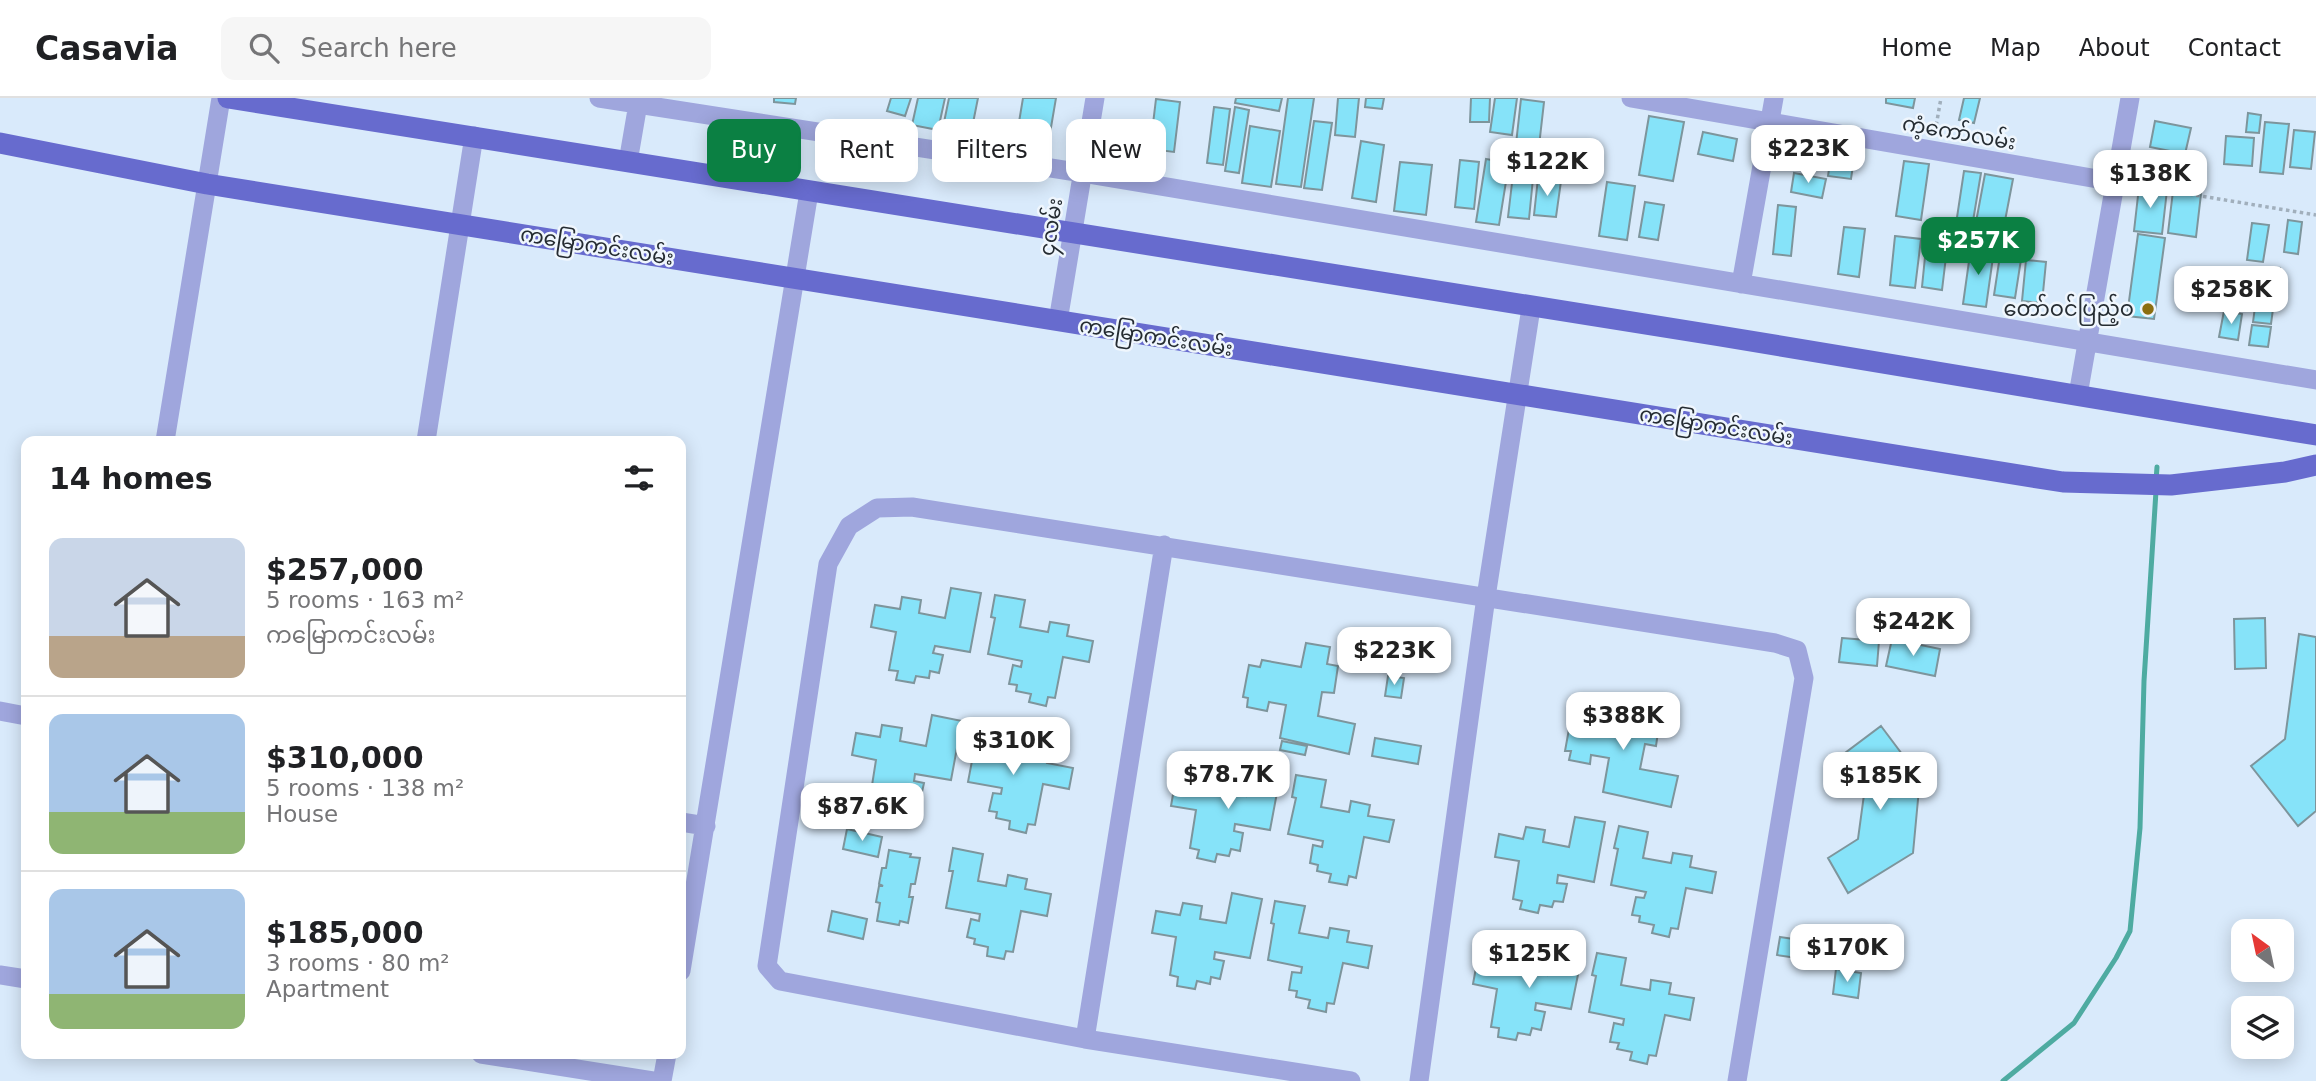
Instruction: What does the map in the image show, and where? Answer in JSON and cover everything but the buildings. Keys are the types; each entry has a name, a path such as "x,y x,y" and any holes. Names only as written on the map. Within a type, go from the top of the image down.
{"main road":[{"path":"228,98 2316,435"},
{"name":"ကမြောကင်းလမ်း","path":"0,143 206,184 2063,482 2171,485 2285,472 2316,465"}],"street":[{"path":"166,436 221,98"},
{"path":"598,98 639,101 1066,170"},
{"name":"၄လမ်း","path":"1092,119 1095,98"},
{"name":"ကံ့ကော်လမ်း","path":"1631,98 2115,182"},
{"path":"1741,284 1773,98"},
{"path":"2078,395 2130,98"},
{"path":"628,162 639,101"},
{"path":"427,436 474,136"},
{"name":"၄လမ်း","path":"1058,321 1081,182"},
{"path":"1136,182 2316,380"},
{"path":"686,942 809,192"},
{"path":"1419,1081 1486,597 1531,308"},
{"path":"1352,1081 1085,1039 780,981 767,966 828,564 849,526 877,508 912,507 1774,642 1797,650 1804,678 1737,1081"},
{"path":"1085,1039 1164,545"},
{"path":"0,711 21,715"},
{"path":"686,823 706,826"},
{"path":"0,975 21,978"},
{"path":"513,1059 653,1081"},
{"path":"662,1081 666,1059"}],"path":[{"path":"1932,152 1941,98"},
{"path":"2115,182 2316,215"}],"waterway":[{"path":"2156,481 2157,467"},
{"path":"2003,1081 2074,1023 2130,931 2140,828 2144,681 2156,491"}],"place":[{"name":"တော်ဝင်ပြည့်ဝ","path":"2148,309"}]}
